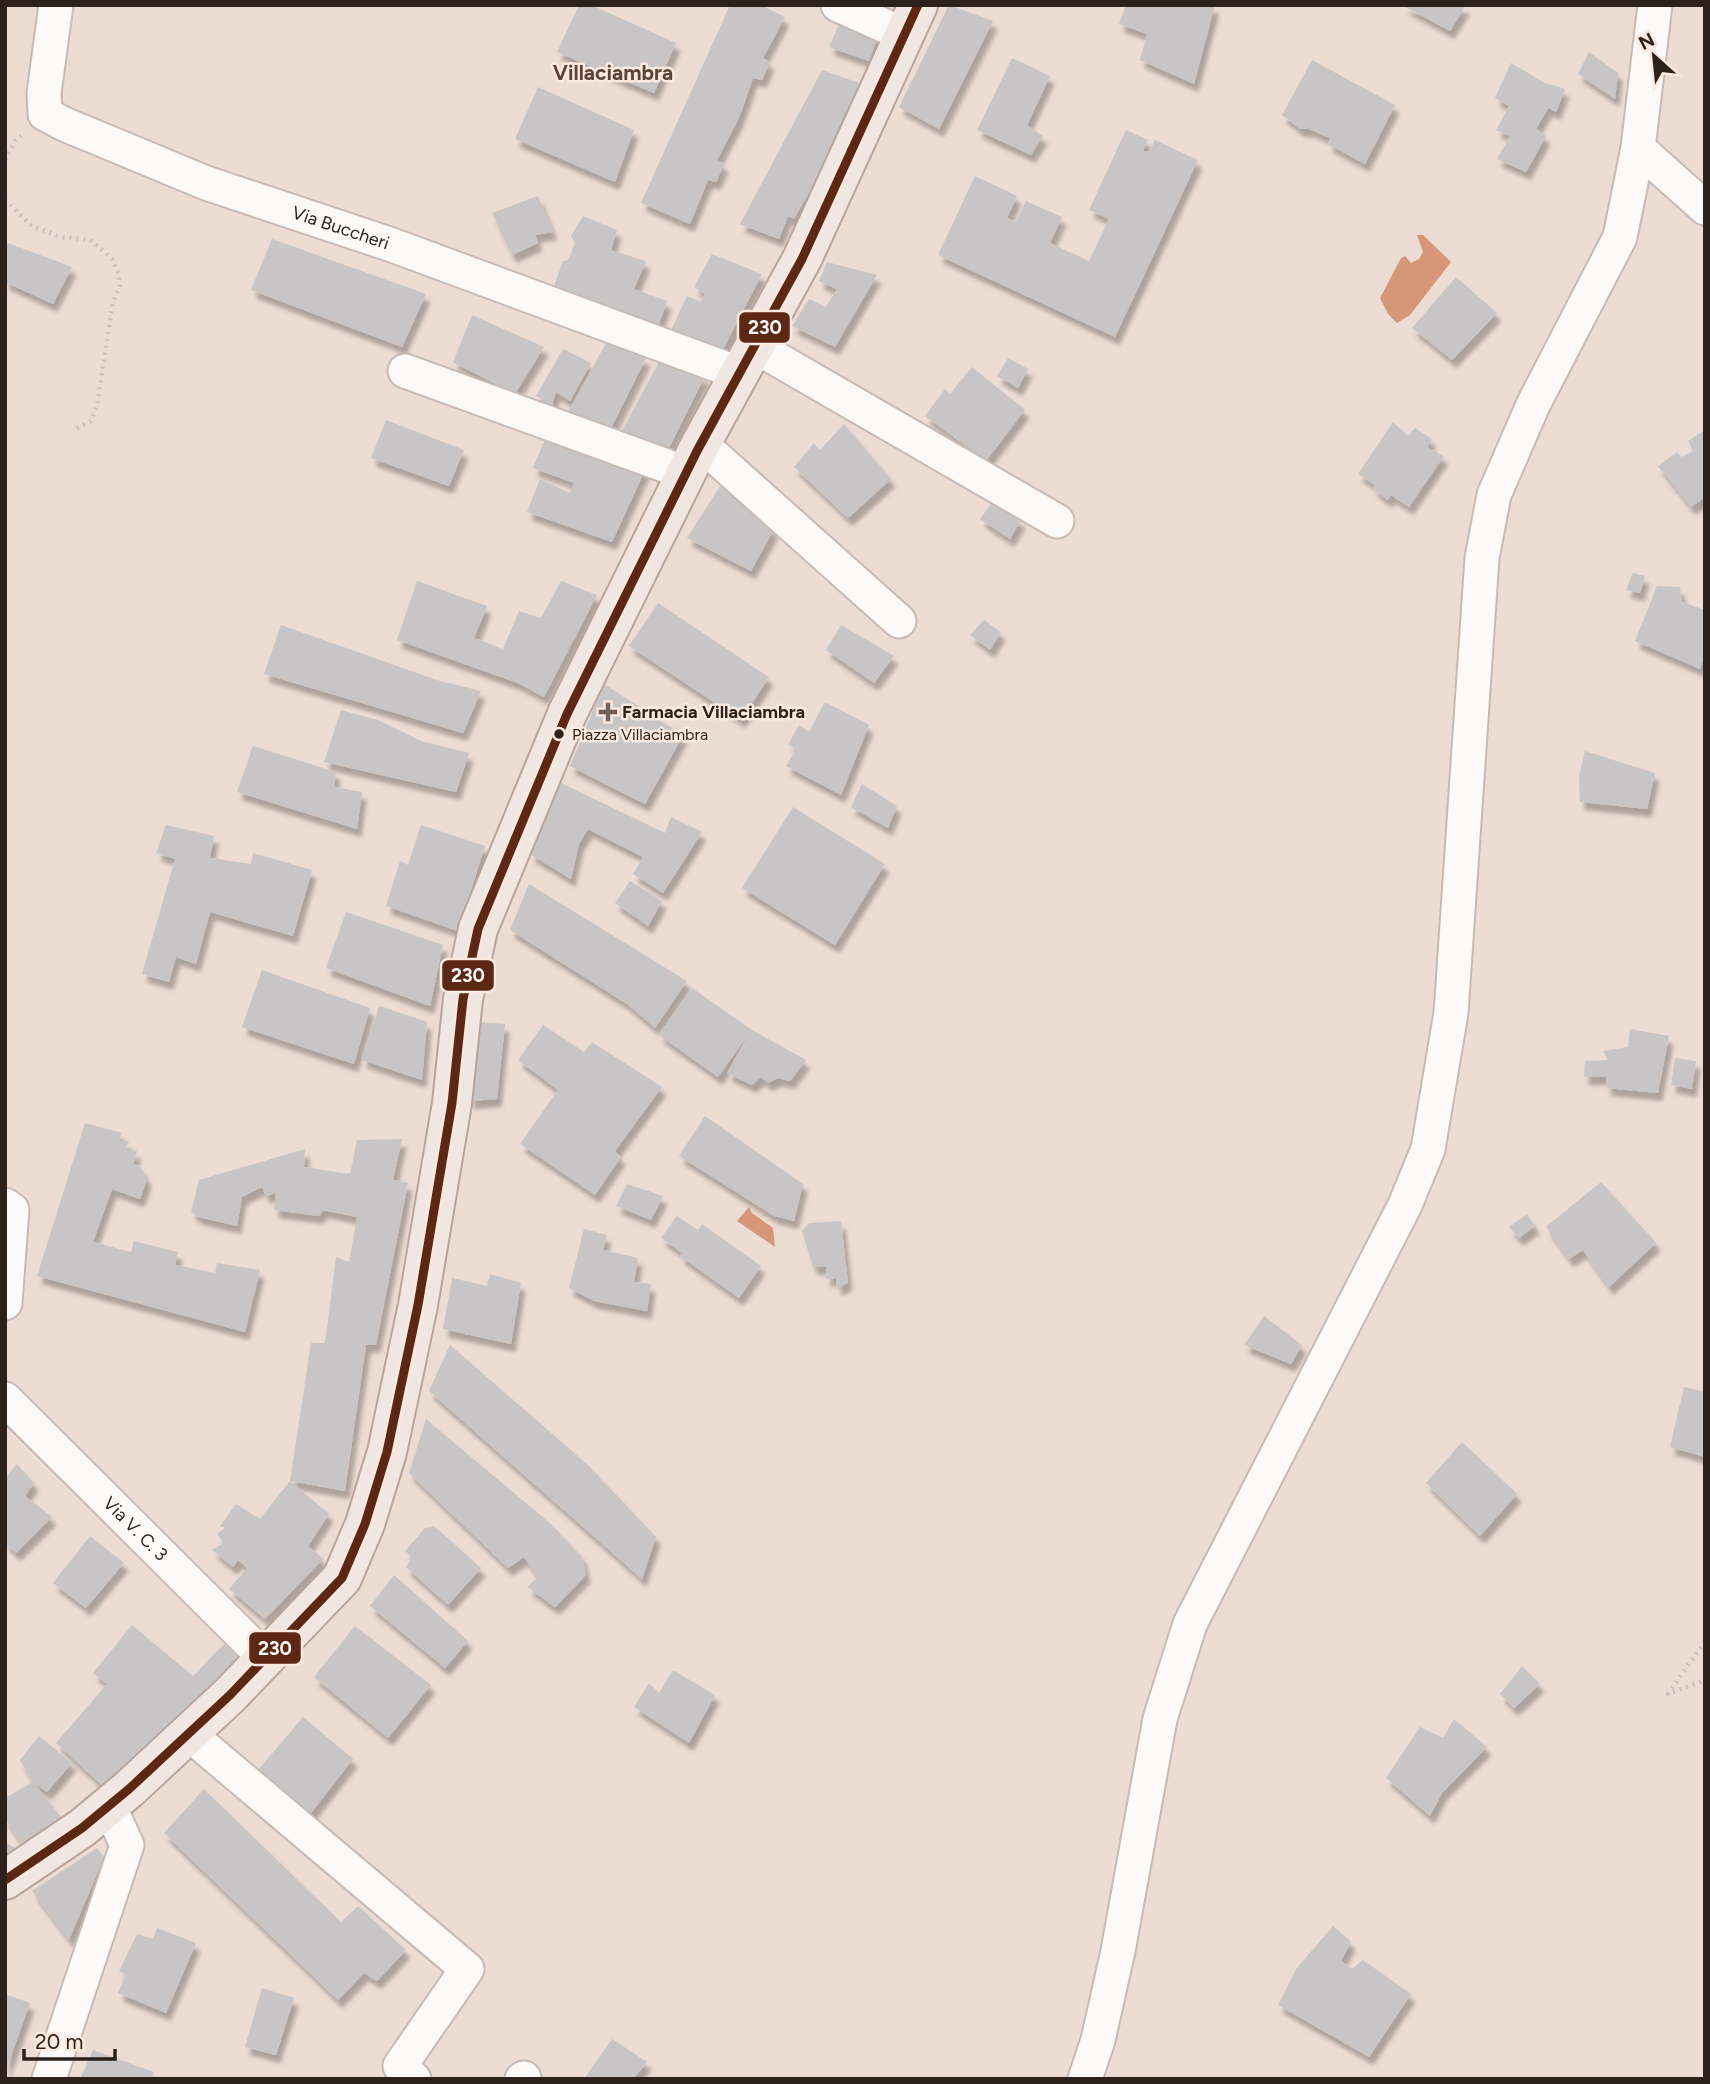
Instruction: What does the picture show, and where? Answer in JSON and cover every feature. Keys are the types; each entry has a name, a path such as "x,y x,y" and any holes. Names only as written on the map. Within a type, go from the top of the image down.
{"main road":[{"path":"5,1880 82,1828 109,1806 230,1695 342,1578 365,1524 387,1452 418,1305 452,1103 463,999 478,929 567,713 693,458 802,259 912,20"}],"street":[{"name":"Via Buccheri","path":"56,5 44,93 45,114 64,124 206,183 748,360"},
{"path":"838,5 912,20"},
{"path":"1085,2079 1098,2040 1118,1951 1160,1719 1190,1624 1405,1205 1428,1149 1451,1013 1482,558 1494,495 1533,405 1620,237 1638,148 1655,5"},
{"path":"1638,148 1705,208"},
{"path":"748,360 1057,522"},
{"path":"405,371 693,458 898,621"},
{"path":"5,1205 12,1210 5,1303"},
{"name":"Via V. C. 3","path":"5,1399 266,1658"},
{"path":"189,1734 467,1969 400,2066 414,2079"},
{"path":"49,2079 127,1844 109,1806"}],"path":[{"path":"5,200 32,226 61,237 90,240 112,259 119,274 120,285 113,302 97,406 91,421 76,429"},
{"path":"1705,1641 1668,1694 1705,1680"}],"shaded area":[{"path":"1417,235 1423,235 1451,262 1410,315 1397,323 1388,314 1380,298 1401,258 1405,256 1411,263 1419,259 1423,252"},
{"path":"749,1207 752,1213 773,1228 775,1247 737,1221"}],"building":[{"path":"579,5 591,5 676,43 654,93 557,52"},
{"path":"730,5 761,5 785,17 763,58 770,62 762,80 753,78 739,118 717,160 724,164 716,182 708,180 690,224 641,203"},
{"path":"949,5 993,21 939,129 899,107"},
{"path":"1126,5 1215,5 1194,84 1140,60 1147,34 1119,24"},
{"path":"1402,5 1466,5 1450,31"},
{"path":"843,15 880,30 869,61 829,47"},
{"path":"1589,52 1618,73 1615,99 1578,74"},
{"path":"1012,58 1050,76 1027,125 1043,136 1031,155 977,130"},
{"path":"1312,60 1395,105 1365,164 1328,144 1330,138 1309,129 1300,129 1282,115"},
{"path":"1511,63 1545,83 1565,89 1556,112 1548,108 1536,129 1546,136 1526,172 1497,159 1510,136 1496,130 1509,106 1495,98"},
{"path":"822,70 859,83 824,166 794,219 788,216 779,239 740,224"},
{"path":"538,87 634,130 615,182 515,139"},
{"path":"1126,130 1148,140 1143,151 1149,152 1155,140 1198,160 1115,337 938,255 975,176 1017,196 1007,218 1016,222 1026,201 1062,217 1050,243 1089,261 1109,219 1089,210"},
{"path":"538,196 553,232 535,235 538,243 512,255 492,213"},
{"path":"583,216 617,230 611,250 646,261 634,289 667,301 659,324 553,289 563,261 568,260 575,243 571,236"},
{"path":"272,239 426,294 402,347 251,290"},
{"path":"8,243 72,267 53,304 5,282 5,249"},
{"path":"712,254 762,274 720,355 668,337 687,296 701,302 705,294 694,287"},
{"path":"827,262 877,275 835,347 792,326 809,299 826,307 837,289 819,281"},
{"path":"1456,277 1497,313 1452,360 1412,328"},
{"path":"472,315 544,347 515,394 453,362"},
{"path":"606,343 646,358 608,434 566,416"},
{"path":"563,349 591,363 570,401 556,392 552,405 536,396"},
{"path":"1008,358 1028,369 1018,388 997,376"},
{"path":"660,360 705,376 664,458 616,442"},
{"path":"972,367 1025,410 986,461 925,416 945,389 950,394"},
{"path":"386,420 464,450 449,486 371,458"},
{"path":"1393,422 1408,436 1415,428 1432,439 1427,447 1444,456 1409,507 1391,495 1388,500 1373,489 1375,485 1358,474"},
{"path":"844,424 891,479 848,518 794,467 814,443 820,450"},
{"path":"1705,430 1705,497 1691,507 1658,466 1677,452 1681,457 1693,451 1688,441"},
{"path":"548,432 646,468 612,542 527,512 540,479 570,493 574,483 533,468"},
{"path":"722,483 756,513 755,518 774,529 751,571 687,538"},
{"path":"991,504 1021,520 1010,539 980,519"},
{"path":"1633,573 1645,576 1640,593 1626,590"},
{"path":"417,581 487,606 474,638 503,649 519,611 541,618 561,581 597,595 544,697 518,683 397,640"},
{"path":"1657,586 1680,587 1682,602 1705,610 1705,654 1700,669 1635,641"},
{"path":"658,603 769,677 741,720 629,646"},
{"path":"984,620 1001,632 990,650 970,635"},
{"path":"281,625 437,680 481,691 463,733 264,674"},
{"path":"841,625 894,656 874,683 826,650"},
{"path":"604,684 683,735 645,804 570,766"},
{"path":"825,702 869,725 841,795 786,766 796,749 788,745 799,725 809,732"},
{"path":"341,710 378,720 421,741 469,753 456,792 324,762"},
{"path":"253,746 336,772 334,787 362,792 357,829 237,792"},
{"path":"1585,751 1655,773 1647,809 1580,802 1579,776"},
{"path":"559,782 665,833 671,817 702,832 663,893 633,874 643,857 588,829 579,844 571,879 530,854"},
{"path":"862,784 897,806 888,828 851,807"},
{"path":"793,807 885,864 835,945 742,888"},
{"path":"166,825 214,836 210,858 251,864 253,853 312,870 293,936 210,912 196,964 176,957 169,982 142,974 175,859 156,853"},
{"path":"421,825 485,846 458,931 386,906 400,861 408,865"},
{"path":"630,881 662,901 648,926 615,903"},
{"path":"529,884 687,981 655,1028 627,1004 510,930"},
{"path":"346,912 443,945 430,1006 326,968"},
{"path":"262,970 370,1008 354,1064 242,1027"},
{"path":"692,988 752,1030 806,1060 790,1081 778,1078 768,1083 761,1077 752,1085 727,1073 750,1032 718,1077 659,1035"},
{"path":"379,1006 427,1022 422,1080 362,1060"},
{"path":"474,1022 505,1024 497,1099 469,1101"},
{"path":"543,1025 584,1052 592,1042 662,1087 615,1151 621,1157 595,1195 520,1144 558,1090 518,1060"},
{"path":"1630,1029 1669,1036 1658,1093 1607,1088 1606,1077 1584,1077 1585,1061 1608,1060 1603,1051 1628,1047"},
{"path":"1675,1058 1696,1061 1692,1089 1671,1085"},
{"path":"705,1116 803,1184 794,1221 774,1216 679,1156"},
{"path":"85,1123 122,1133 118,1141 129,1141 125,1150 137,1151 133,1164 140,1166 147,1179 140,1199 112,1189 93,1242 131,1252 134,1241 178,1252 175,1265 215,1273 217,1263 260,1270 245,1332 37,1276"},
{"path":"402,1139 393,1180 408,1183 376,1345 366,1345 345,1491 290,1481 311,1343 325,1343 336,1257 349,1262 357,1217 323,1210 319,1216 274,1210 276,1193 266,1196 262,1187 242,1197 237,1226 199,1217 191,1212 199,1180 305,1149 304,1167 350,1174 357,1140"},
{"path":"1601,1182 1656,1243 1609,1287 1583,1250 1569,1259 1546,1227"},
{"path":"627,1184 663,1196 651,1220 616,1206"},
{"path":"1527,1214 1535,1226 1519,1238 1509,1227"},
{"path":"677,1216 698,1230 702,1224 761,1266 739,1298 680,1256 682,1253 661,1238"},
{"path":"841,1221 848,1283 837,1288 836,1278 826,1279 826,1267 813,1267 802,1231 809,1223"},
{"path":"584,1229 607,1235 603,1250 638,1258 634,1282 651,1284 647,1311 594,1301 569,1288"},
{"path":"490,1274 521,1283 511,1344 443,1329 452,1278 487,1286"},
{"path":"1264,1316 1302,1345 1291,1364 1244,1345"},
{"path":"450,1345 588,1465 656,1537 642,1579 429,1391"},
{"path":"1684,1387 1705,1392 1705,1457 1670,1447"},
{"path":"426,1419 552,1525 582,1557 586,1575 555,1607 527,1587 538,1577 524,1557 508,1568 409,1473"},
{"path":"1462,1442 1517,1494 1480,1536 1426,1483"},
{"path":"17,1464 34,1483 25,1496 52,1517 16,1553 5,1543 5,1479"},
{"path":"290,1481 329,1514 308,1546 323,1559 265,1619 229,1589 247,1568 238,1560 233,1567 212,1550 224,1543 217,1534 225,1528 220,1526 236,1504 260,1519"},
{"path":"434,1526 481,1568 448,1605 406,1567 412,1557 405,1551 425,1528"},
{"path":"90,1536 124,1563 86,1608 53,1583"},
{"path":"394,1575 468,1641 445,1668 370,1606"},
{"path":"132,1625 193,1676 224,1644 240,1658 106,1789 56,1743 107,1684 93,1673"},
{"path":"355,1626 431,1685 388,1738 314,1677"},
{"path":"1522,1666 1540,1684 1514,1708 1500,1694"},
{"path":"673,1670 715,1695 689,1743 634,1707 649,1683 659,1693"},
{"path":"303,1717 353,1759 307,1818 253,1776"},
{"path":"1454,1719 1487,1747 1442,1793 1430,1816 1386,1778 1420,1727 1443,1738"},
{"path":"39,1736 72,1763 47,1792 33,1782 20,1760"},
{"path":"33,1782 63,1820 24,1846 5,1819 5,1798"},
{"path":"204,1789 341,1922 358,1906 406,1950 377,1981 364,1973 338,2000 164,1833"},
{"path":"5,1842 20,1851 5,1859"},
{"path":"97,1848 104,1857 69,1940 32,1891"},
{"path":"1333,1926 1351,1942 1341,1961 1352,1969 1363,1960 1411,1994 1369,2057 1278,2005 1296,1969"},
{"path":"157,1928 196,1943 166,2013 118,1993 126,1975 119,1971 137,1934 153,1939"},
{"path":"262,1988 294,1998 276,2055 245,2047"},
{"path":"5,1994 30,2003 6,2070 5,2070"},
{"path":"612,2039 647,2062 633,2079 584,2079"},
{"path":"93,2050 154,2072 151,2079 80,2079"}],"transit line":[{"name":"230","path":"5,1880 82,1828 129,1789 230,1695 342,1578 365,1524 387,1452 418,1305 452,1103 463,999 478,929 567,714 697,451 802,259 918,5"}],"place":[{"name":"Farmacia Villaciambra","path":"608,712"},
{"name":"Piazza Villaciambra","path":"559,734"}],"district":[{"name":"Villaciambra","path":"613,73"}]}
